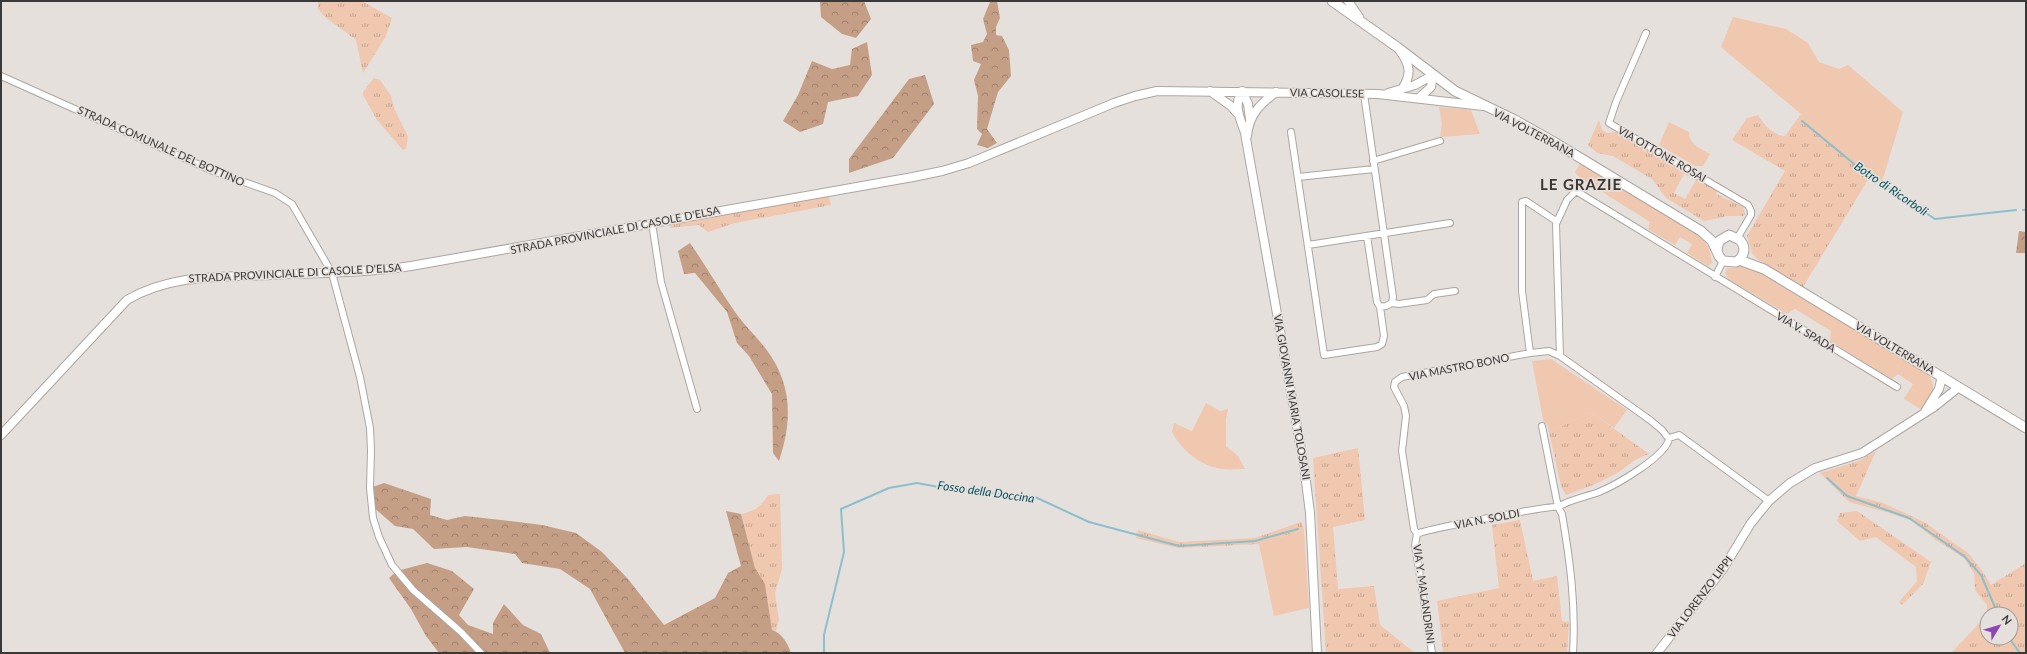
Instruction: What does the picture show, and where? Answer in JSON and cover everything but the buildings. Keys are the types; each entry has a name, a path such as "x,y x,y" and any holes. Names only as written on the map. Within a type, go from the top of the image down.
{"main road":[{"name":"VIA VOLTERRANA","path":"1332,1 1397,47 1455,91 1483,106 1515,120 1554,142 1701,231 1712,241 1723,261 1731,263 1739,260 1764,269 2026,428"},
{"path":"1348,1 1354,11 1372,29"},
{"path":"1397,47 1407,61 1409,69 1408,79 1402,89"},
{"path":"1420,98 1431,86 1433,75"},
{"name":"VIA CASOLESE","path":"1378,94 1415,85 1433,75"},
{"name":"STRADA PROVINCIALE DI CASOLE D'ELSA","path":"1,434 126,300 137,294 164,284 191,278 380,271 411,266 942,171 969,163 1136,96 1161,91 1276,92"},
{"name":"VIA GIOVANNI MARIA TOLOSANI","path":"1210,91 1231,106 1238,115"},
{"name":"VIA GIOVANNI MARIA TOLOSANI","path":"1242,91 1237,105 1238,115 1247,144 1304,466 1310,513 1317,653"},
{"name":"VIA GIOVANNI MARIA TOLOSANI","path":"1242,91 1248,104 1250,119 1247,144"},
{"path":"1250,119 1260,105 1276,92"},
{"name":"VIA CASOLESE","path":"1276,92 1378,94 1483,106"},
{"name":"VIA VOLTERRANA","path":"1701,231 1722,238 1729,235 1738,237 1743,242 1744,249 1764,269"},
{"path":"1717,250 1718,244 1722,238"},
{"path":"1739,260 1744,249"},
{"name":"VIA LORENZO LIPPI","path":"1925,412 1939,389 1942,376"},
{"name":"VIA LORENZO LIPPI","path":"1657,653 1715,579 1751,524 1769,502 1802,474 1815,468 1862,453 1934,407 1959,387"}],"street":[{"name":"VIA OTTONE ROSAI","path":"1646,33 1616,102 1609,123 1748,205 1751,215 1738,237"},
{"name":"STRADA COMUNALE DEL BOTTINO","path":"1,76 213,171 284,197 298,213 332,273 360,377 370,428 370,488 373,518 379,537 392,566 414,590 462,632 481,653"},
{"path":"1364,94 1393,297 1392,303"},
{"path":"1291,132 1324,354 1376,347 1382,344 1384,336 1380,307 1376,298 1367,236"},
{"path":"1373,161 1440,141"},
{"path":"1298,177 1374,169"},
{"name":"VIA V. SPADA","path":"1556,221 1571,195 1576,191 1897,387"},
{"path":"1530,353 1522,291 1522,202 1526,202 1556,221 1560,356 1650,420 1669,438 1679,435 1769,502"},
{"path":"652,223 661,282 697,410"},
{"path":"1308,245 1450,223"},
{"path":"1715,277 1723,261"},
{"path":"1380,307 1392,303 1399,304 1427,300 1434,294 1455,291"},
{"name":"VIA MASTRO BONO","path":"1416,534 1402,451 1406,412 1394,384 1402,377 1530,353 1549,351 1560,356"},
{"path":"1542,426 1558,507 1563,517 1572,584 1574,615 1573,653"},
{"name":"VIA N. SOLDI","path":"1416,534 1513,514 1558,507 1603,490 1624,479 1659,454 1668,442 1669,438"},
{"name":"VIA Y. MALANDRINI","path":"1416,534 1416,545 1432,653"}],"green space":[{"path":"318,1 362,1 392,18 386,36 363,73 356,40 325,17 318,9"},
{"path":"820,1 864,1 871,19 856,38 842,34 821,17"},
{"path":"997,1 1000,18 996,27 996,35 1002,36 1009,50 1011,76 998,92 987,129 997,143 988,148 977,145 982,134 977,129 978,96 974,80 981,64 973,61 971,45 983,42 987,34 983,19 990,2"},
{"path":"1733,17 1786,29 1808,43 1819,62 1839,69 1848,65 1903,112 1882,182 1721,47"},
{"path":"867,42 872,75 858,96 828,102 823,124 800,132 783,121 798,95 812,61 832,69 850,65 852,49"},
{"path":"925,75 934,104 893,158 849,173 849,159 909,79"},
{"path":"374,78 380,80 391,96 394,108 408,137 406,149 403,150 377,120 363,95 363,92"},
{"path":"1439,107 1471,110 1480,134 1440,137 1442,124"},
{"path":"1801,114 1872,173 1803,287 1757,259 1752,253 1747,236 1785,171 1732,140 1747,118 1758,115 1769,129 1777,134 1785,136"},
{"path":"1599,120 1602,130 1607,133 1616,132 1690,174 1690,177 1684,174 1674,193 1685,199 1696,180 1698,180 1717,191 1716,194 1743,207 1745,214 1743,216 1728,216 1704,221 1666,198 1652,179 1613,156 1597,153 1588,145"},
{"path":"1669,122 1689,132 1689,136 1693,143 1710,154 1703,166 1695,166 1659,145"},
{"path":"1580,164 1705,239 1704,241 1709,248 1712,263 1708,266 1687,253 1692,244 1680,237 1675,245 1651,231 1648,229 1650,222 1580,178 1575,172"},
{"path":"829,196 831,205 735,223 708,232 699,225 670,228 670,223"},
{"path":"2019,231 2026,232 2026,253 2016,253"},
{"path":"690,243 735,312 766,349 781,376 788,404 788,417 779,461 773,453 772,394 749,356 737,343 727,312 695,273 684,274 678,251"},
{"path":"1743,265 1755,270 1925,372 1932,381 1933,386 1933,391 1929,401 1922,410 1904,399 1913,384 1898,374 1892,379 1830,341 1831,331 1795,309 1787,314 1728,279 1725,273 1727,268 1734,268"},
{"path":"1551,359 1627,410 1614,428 1591,412 1549,432 1547,423 1544,424 1532,361"},
{"path":"1206,403 1220,411 1228,409 1226,419 1226,446 1238,456 1245,469 1223,469 1207,465 1187,451 1176,439 1172,432 1174,423 1192,431"},
{"path":"1591,412 1649,454 1635,460 1617,473 1605,479 1566,495 1561,486 1549,432"},
{"path":"1358,448 1365,520 1333,527 1338,589 1374,586 1380,625 1415,653 1326,653 1313,458"},
{"path":"1876,451 1856,496 1883,503 1924,522 1968,553 1981,569 1991,585 2026,563 2026,653 1951,653 1979,623 1979,646 2019,646 2019,606 1987,606 1975,590 1974,573 1964,558 1936,540 1912,521 1890,513 1849,502 1820,473 1859,461"},
{"path":"384,483 431,499 430,515 447,520 465,516 542,525 576,533 602,552 628,579 664,625 715,598 728,573 741,566 726,511 741,514 755,568 765,584 772,630 776,631 784,639 791,653 625,653 590,589 560,569 522,563 515,554 467,547 434,549 413,529 395,526 372,506 370,488"},
{"path":"780,494 782,569 775,593 779,620 776,631 772,630 765,584 755,568 741,514 757,508 763,503 768,495"},
{"path":"1857,511 1931,562 1923,584 1902,605 1899,602 1917,581 1916,567 1876,537 1860,541 1837,521 1840,513"},
{"path":"1520,520 1533,581 1557,576 1562,621 1569,622 1567,653 1437,653 1443,651 1437,601 1499,588 1492,525"},
{"path":"1301,522 1304,530 1259,544 1178,548 1136,538 1138,530 1179,542 1255,538"},
{"path":"1304,530 1309,608 1274,616 1259,544"},
{"path":"427,563 452,571 474,589 459,615 468,625 493,634 493,623 504,604 523,625 541,634 550,653 439,653 426,636 411,609 389,578 397,571"}],"waterway":[{"name":"Botro di Ricorboli","path":"1802,121 1859,168 1935,219 2016,210"},
{"path":"1827,478 1847,496 1909,518 1964,556 1981,575 1995,606"},
{"name":"Fosso della Doccina","path":"824,653 824,635 844,552 841,509 889,488 917,483 949,489 1035,497 1089,522 1179,546 1255,541 1298,529"},
{"path":"2015,646 2020,653"}],"district":[{"name":"LE GRAZIE","path":"1581,185"}]}
